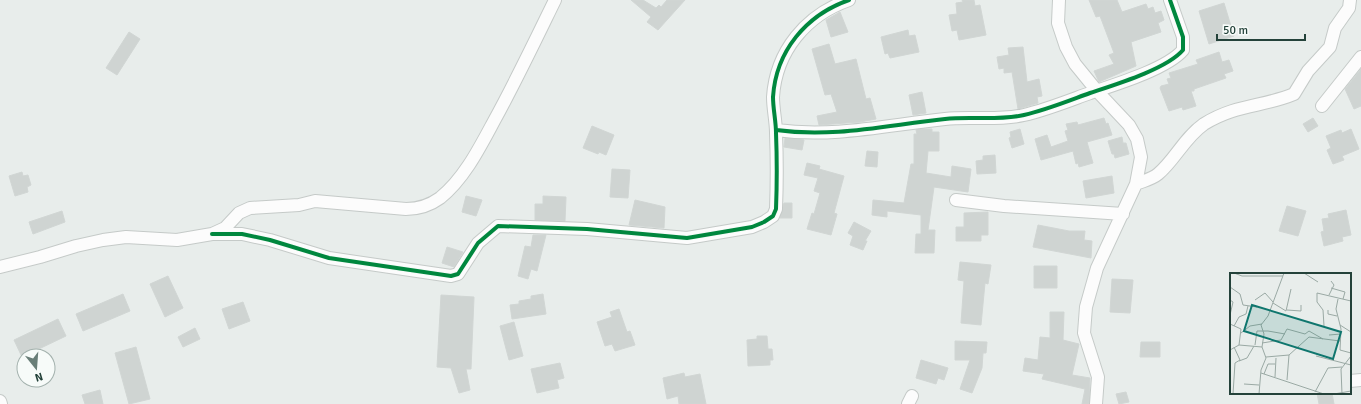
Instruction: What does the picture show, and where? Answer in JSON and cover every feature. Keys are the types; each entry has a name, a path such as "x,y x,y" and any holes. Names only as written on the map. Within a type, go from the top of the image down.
{"street":[{"path":"212,234 224,228 239,213 250,208 299,205 315,201 419,209 440,197 461,175 479,148 522,70 555,0"},
{"path":"0,267 103,240 126,238 177,240 212,234 242,234 270,240 329,258 451,276 458,274 478,244 498,226 587,230 687,238 752,227 773,216 776,209 776,130 773,97 777,71 785,50 799,32 820,15 837,4 849,0"},
{"path":"1059,0 1058,23 1066,47 1075,64 1097,91 1129,125 1137,139 1141,157 1136,184 1097,268 1086,307 1084,333 1098,377 1096,404"},
{"path":"776,130 826,134 947,119 995,119 1023,115 1123,84 1180,53 1184,44 1183,37 1170,0"},
{"path":"1136,184 1158,173 1186,141 1203,125 1220,115 1239,108 1294,94 1308,71 1330,47 1336,28 1349,8 1350,0"},
{"path":"1322,106 1361,57"},
{"path":"956,200 1012,207 1123,214"},
{"path":"1351,381 1361,380"}],"building":[{"path":"631,0 643,0 656,8 659,5 661,7 667,0 685,0 658,30 647,22 651,17"},
{"path":"962,0 974,0 975,6 980,5 986,35 959,40 957,30 952,31 949,15 957,14 956,3 963,2"},
{"path":"1089,0 1117,0 1122,12 1146,4 1148,9 1153,7 1155,13 1161,11 1164,20 1158,23 1161,32 1131,42 1136,66 1099,82 1094,71 1114,64 1109,55 1114,53 1100,16 1096,17"},
{"path":"1224,3 1234,36 1209,44 1199,11"},
{"path":"840,12 848,32 831,37 826,20"},
{"path":"908,30 909,36 915,35 919,52 890,58 888,53 885,54 881,37"},
{"path":"129,32 140,39 117,75 106,68"},
{"path":"829,44 835,64 856,59 866,99 870,98 876,119 860,122 819,125 817,116 837,112 831,94 825,95 812,49"},
{"path":"1023,47 1027,82 1039,79 1042,96 1037,97 1038,103 1018,109 1012,72 1004,73 1004,68 999,69 997,57 1009,55 1008,48"},
{"path":"1219,52 1222,62 1229,60 1233,71 1224,74 1226,78 1191,91 1196,106 1183,110 1182,107 1169,111 1160,88 1161,86 1169,84 1167,79 1171,78 1169,73 1198,64 1196,60"},
{"path":"1361,69 1361,106 1354,109 1345,89"},
{"path":"922,92 926,113 913,115 909,95"},
{"path":"1104,118 1106,124 1108,123 1112,135 1087,142 1093,163 1079,167 1078,163 1076,164 1073,151 1041,160 1035,139 1047,135 1051,147 1068,141 1065,131 1068,130 1066,124 1077,122 1078,125"},
{"path":"1313,118 1318,126 1308,132 1303,124"},
{"path":"592,126 614,135 606,155 599,152 598,154 583,148"},
{"path":"932,129 932,132 939,132 939,151 928,151 926,173 951,177 952,166 971,169 968,192 934,187 928,230 935,230 934,253 915,253 916,234 921,234 921,215 887,211 887,217 872,215 873,200 904,203 911,164 914,164 914,134 917,134 916,130"},
{"path":"1020,129 1024,144 1012,148 1009,138 1011,137 1010,132"},
{"path":"1351,129 1359,149 1342,156 1344,160 1333,164 1327,150 1331,148 1326,136 1341,130 1342,133"},
{"path":"1122,137 1123,143 1126,143 1129,154 1115,158 1114,154 1112,154 1108,141"},
{"path":"785,138 804,140 802,150 784,147"},
{"path":"867,151 878,152 877,167 865,166"},
{"path":"995,155 996,173 977,174 976,161 983,160 983,156"},
{"path":"807,163 820,166 819,169 844,176 834,213 837,214 831,235 807,229 812,213 814,214 820,193 814,191 818,178 804,175"},
{"path":"612,169 630,170 628,198 610,197"},
{"path":"22,172 23,176 28,175 31,185 27,187 28,192 15,196 9,176"},
{"path":"1112,176 1114,193 1086,198 1083,181"},
{"path":"466,196 482,200 476,216 462,212"},
{"path":"543,196 566,197 565,221 535,220 535,204 543,204"},
{"path":"635,200 665,207 664,228 629,225"},
{"path":"784,203 792,203 792,218 780,218"},
{"path":"1287,206 1306,211 1298,236 1279,231"},
{"path":"1346,210 1351,235 1342,237 1343,241 1324,246 1321,232 1324,231 1322,219 1329,218 1328,214"},
{"path":"62,211 65,222 33,234 29,222"},
{"path":"988,212 988,235 981,235 981,241 956,241 956,227 964,227 964,213"},
{"path":"854,222 871,231 865,241 867,241 863,250 850,245 853,236 848,233"},
{"path":"1038,225 1069,231 1085,231 1084,240 1092,241 1091,258 1033,247"},
{"path":"533,235 546,235 537,271 531,269 528,279 518,276 525,246 531,247"},
{"path":"447,247 463,252 454,267 442,263"},
{"path":"960,262 991,265 988,284 985,283 981,325 961,323 964,281 958,280"},
{"path":"1034,266 1057,266 1057,288 1034,288"},
{"path":"168,276 183,308 165,317 150,284"},
{"path":"1112,279 1133,280 1130,313 1110,312"},
{"path":"123,294 130,311 83,331 76,314"},
{"path":"543,294 546,314 512,319 510,305 519,304 519,301 531,299 531,296"},
{"path":"441,295 474,297 471,369 466,369 470,390 459,393 451,368 437,367"},
{"path":"243,302 250,321 229,329 222,309"},
{"path":"619,309 627,332 630,331 635,345 615,351 612,344 605,346 597,322 612,317 610,312"},
{"path":"1050,312 1064,312 1063,340 1079,344 1072,375 1090,378 1089,404 1082,404 1085,389 1042,379 1044,374 1023,371 1025,358 1038,360 1040,337 1050,338"},
{"path":"58,319 66,336 41,348 18,348 14,340"},
{"path":"514,322 523,356 509,360 500,326"},
{"path":"195,328 200,339 183,347 178,337"},
{"path":"757,336 767,336 768,349 772,349 773,360 770,360 770,365 748,366 747,340 757,339"},
{"path":"955,341 987,342 986,353 983,353 982,368 972,393 960,389 970,360 955,360"},
{"path":"1141,342 1160,342 1160,357 1140,357"},
{"path":"136,347 150,399 129,404 115,353"},
{"path":"921,360 948,368 944,380 938,378 936,384 916,378"},
{"path":"560,363 564,378 557,380 559,388 537,393 531,369"},
{"path":"684,373 685,377 700,374 706,404 679,404 678,396 667,399 663,378"},
{"path":"100,390 103,404 85,404 82,395"},
{"path":"1126,392 1129,402 1119,404 1116,394"},
{"path":"1317,394 1332,394 1334,404 1319,404"}],"cycle path":[{"path":"212,234 242,234 270,240 329,258 451,276 458,274 478,243 498,226 587,229 687,238 752,227 773,216 776,209 776,128 773,97 775,80 780,65 787,50 807,25 819,15 849,0"},
{"path":"776,130 798,132 840,132 945,119 1014,117 1049,108 1140,76 1165,64 1183,50 1183,37 1170,0"}]}
